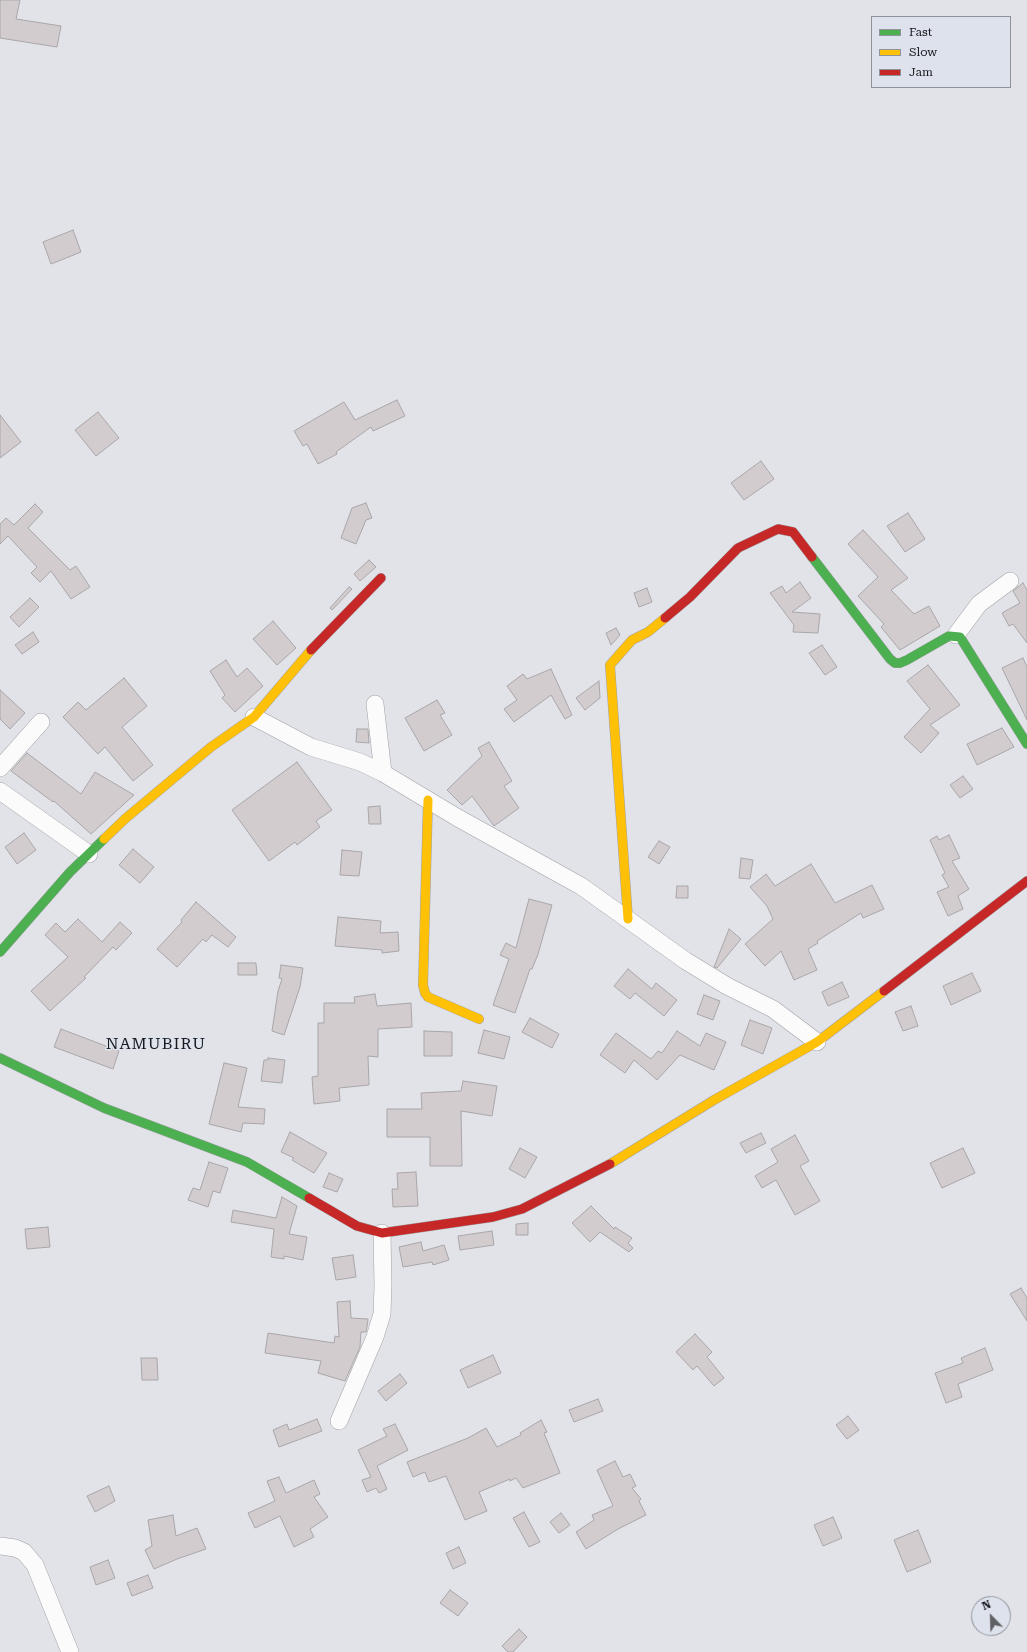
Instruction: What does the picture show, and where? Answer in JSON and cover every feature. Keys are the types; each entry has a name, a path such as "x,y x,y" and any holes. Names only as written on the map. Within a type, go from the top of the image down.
{"street":[{"path":"628,919 610,665 632,640 648,632 690,597 738,548 778,529 793,532 890,659 895,663 900,663 907,660 949,636 960,636 964,640 1027,744"},
{"path":"0,952 70,872 126,818 211,747 254,717 320,640 380,578"},
{"path":"956,636 979,604 1010,581"},
{"path":"375,704 383,773"},
{"path":"254,717 311,747 360,762 383,773 458,818 580,886 686,961 727,986 773,1009 817,1042"},
{"path":"0,768 41,722"},
{"path":"0,791 89,854"},
{"path":"428,800 426,933 423,985 425,993 428,997 479,1019"},
{"path":"0,1058 104,1108 247,1162 357,1226 382,1233 493,1217 522,1209 600,1170 669,1130 714,1100 817,1042 1027,881"},
{"path":"339,1421 375,1337 382,1314 384,1285 382,1233"},
{"path":"0,1546 15,1548 24,1552 35,1564 70,1652"}],"building":[{"path":"0,0 20,0 16,19 61,26 57,47 0,38"},
{"path":"73,230 81,252 51,264 43,242"},
{"path":"397,400 405,416 373,431 371,427 336,452 337,454 318,464 307,444 303,446 294,431 344,402 355,420"},
{"path":"98,412 119,438 96,456 75,430"},
{"path":"0,415 21,442 0,458"},
{"path":"761,461 774,479 744,500 731,483"},
{"path":"366,503 372,518 366,520 356,544 341,538 352,508"},
{"path":"35,504 43,512 28,528 70,570 76,566 90,587 71,599 51,571 40,582 31,573 37,567 8,536 0,544 0,524 6,518 14,525"},
{"path":"908,513 925,539 905,552 887,526"},
{"path":"863,530 908,578 891,590 914,614 929,606 940,626 900,650 881,627 884,624 858,596 878,577 848,544"},
{"path":"369,560 376,567 360,581 354,574"},
{"path":"800,582 811,598 792,612 820,614 818,633 793,632 794,625 770,593 782,586 786,593"},
{"path":"1023,583 1027,590 1027,643 1013,624 1009,626 1002,613 1020,603 1013,591"},
{"path":"349,587 352,589 332,610 330,608"},
{"path":"647,588 652,602 639,607 634,593"},
{"path":"30,598 39,607 19,627 10,617"},
{"path":"273,621 296,648 277,665 253,639"},
{"path":"616,628 620,635 611,645 606,633"},
{"path":"33,632 39,642 22,654 15,645"},
{"path":"822,645 837,667 825,675 809,653"},
{"path":"1023,658 1027,667 1027,720 1002,668"},
{"path":"226,660 237,677 247,668 263,686 235,712 222,698 225,695 210,671"},
{"path":"928,665 960,705 930,725 939,733 921,753 904,737 930,709 907,681"},
{"path":"551,669 572,715 565,719 551,695 514,722 504,709 517,700 507,686 523,674 527,679"},
{"path":"124,678 147,706 122,727 153,765 133,781 105,747 98,754 63,717 78,702 86,710"},
{"path":"599,681 600,698 585,710 576,698"},
{"path":"0,690 25,713 10,729 0,719"},
{"path":"437,700 445,713 440,715 452,735 424,751 405,718"},
{"path":"1002,728 1014,747 977,765 967,744"},
{"path":"357,729 368,729 369,743 356,742"},
{"path":"489,742 512,781 504,786 519,808 494,826 472,796 462,805 447,790 482,756 478,748"},
{"path":"27,753 81,794 95,772 134,795 91,834 54,801 53,802 11,771"},
{"path":"297,762 332,810 316,821 320,827 297,845 295,842 269,861 232,810"},
{"path":"963,776 973,789 960,798 950,785"},
{"path":"380,806 381,824 369,824 368,807"},
{"path":"24,833 36,850 17,864 5,847"},
{"path":"949,835 960,858 952,861 969,889 958,896 963,909 948,916 937,892 949,887 942,875 945,873 930,840 937,836 939,840"},
{"path":"659,841 670,847 659,864 648,857"},
{"path":"133,849 154,867 140,883 119,865"},
{"path":"342,850 362,852 359,876 340,875"},
{"path":"741,858 753,860 750,879 739,878"},
{"path":"811,864 835,903 872,885 884,909 863,918 861,913 817,941 818,943 808,949 817,970 794,980 781,951 765,966 745,944 773,919 767,906 750,887 766,874 775,886"},
{"path":"677,886 688,886 688,898 676,898"},
{"path":"529,899 552,905 538,954 532,969 530,969 515,1013 493,1005 509,959 500,955 506,943 516,948"},
{"path":"196,902 236,937 228,947 212,935 206,942 203,939 177,967 157,949 182,922 181,920"},
{"path":"338,917 381,921 380,933 398,932 399,951 382,953 382,950 335,946"},
{"path":"78,919 102,942 120,922 132,933 116,950 113,947 84,977 86,978 50,1011 31,991 68,957 45,935 56,923 65,932"},
{"path":"729,929 741,939 717,968 714,967"},
{"path":"238,963 256,963 257,975 238,975"},
{"path":"281,965 303,968 300,987 284,1035 272,1031 278,991 282,979 279,978"},
{"path":"628,969 652,989 656,983 677,1000 664,1016 635,993 630,999 614,986"},
{"path":"972,973 981,991 951,1005 943,986"},
{"path":"842,982 849,997 828,1006 822,992"},
{"path":"375,994 377,1006 411,1003 412,1027 378,1029 378,1057 368,1056 369,1085 339,1088 340,1101 314,1104 312,1077 318,1076 318,1023 324,1023 324,1003 355,1003 354,997"},
{"path":"704,995 720,1001 713,1020 697,1014"},
{"path":"911,1006 918,1026 903,1031 895,1012"},
{"path":"530,1018 559,1034 552,1048 522,1032"},
{"path":"750,1020 772,1028 763,1054 741,1045"},
{"path":"61,1029 119,1051 113,1069 54,1047"},
{"path":"484,1030 510,1037 504,1059 478,1053"},
{"path":"424,1031 452,1032 452,1056 424,1056"},
{"path":"677,1031 700,1046 706,1033 726,1042 714,1070 680,1055 657,1080 634,1060 625,1073 600,1055 616,1033 651,1059 658,1051 662,1053"},
{"path":"268,1058 285,1060 282,1083 261,1081 264,1060 268,1060"},
{"path":"224,1063 247,1068 238,1107 265,1109 264,1124 243,1123 241,1132 209,1124"},
{"path":"463,1081 497,1086 492,1116 461,1111 462,1166 430,1166 430,1137 387,1137 387,1109 422,1109 421,1093 461,1091"},
{"path":"290,1132 327,1153 314,1173 292,1160 294,1158 281,1152"},
{"path":"761,1133 766,1143 746,1153 740,1143"},
{"path":"795,1135 809,1161 800,1166 820,1201 795,1215 776,1180 762,1188 755,1176 778,1162 771,1149"},
{"path":"520,1148 537,1157 525,1178 509,1169"},
{"path":"963,1148 975,1173 942,1188 930,1163"},
{"path":"209,1162 228,1168 220,1193 213,1191 208,1207 188,1200 193,1188 200,1190"},
{"path":"416,1172 418,1206 393,1207 392,1189 398,1189 397,1173"},
{"path":"329,1173 343,1179 337,1192 323,1187"},
{"path":"282,1197 297,1206 289,1234 307,1237 303,1260 284,1256 284,1259 271,1257 274,1229 231,1222 233,1210 276,1218"},
{"path":"591,1206 614,1229 615,1227 632,1238 628,1243 633,1248 629,1252 600,1232 590,1242 572,1223"},
{"path":"528,1223 528,1235 516,1235 516,1224"},
{"path":"48,1227 50,1247 27,1249 25,1229"},
{"path":"492,1231 494,1245 460,1250 458,1236"},
{"path":"421,1242 423,1251 444,1245 449,1260 433,1265 432,1262 403,1267 399,1247"},
{"path":"353,1255 356,1277 336,1280 332,1258"},
{"path":"1021,1288 1027,1298 1027,1321 1010,1294"},
{"path":"350,1301 351,1318 368,1319 366,1332 361,1332 360,1347 345,1381 318,1373 321,1361 265,1353 268,1333 334,1343 335,1336 339,1337 337,1302"},
{"path":"695,1334 712,1352 707,1357 724,1378 714,1386 697,1366 693,1370 676,1352"},
{"path":"985,1348 993,1370 958,1384 962,1397 946,1403 935,1373 963,1363 961,1358"},
{"path":"493,1355 501,1373 468,1388 460,1370"},
{"path":"141,1358 157,1358 158,1380 142,1380"},
{"path":"400,1374 407,1383 386,1401 378,1391"},
{"path":"598,1399 603,1411 574,1422 569,1410"},
{"path":"848,1416 859,1430 847,1439 836,1425"},
{"path":"317,1419 322,1431 279,1447 273,1430 287,1424 289,1430"},
{"path":"541,1420 547,1432 544,1433 560,1473 523,1488 516,1478 479,1492 487,1511 465,1520 446,1476 429,1482 425,1472 413,1477 407,1462 468,1438 486,1428 497,1447 521,1435 520,1433"},
{"path":"395,1424 408,1450 377,1466 387,1489 379,1493 376,1488 367,1492 362,1480 371,1477 358,1450 387,1436 383,1429"},
{"path":"615,1461 623,1477 630,1474 636,1486 632,1488 641,1499 639,1501 646,1515 618,1529 586,1549 576,1532 594,1520 592,1515 613,1506 597,1470"},
{"path":"279,1477 286,1493 314,1480 320,1494 314,1497 328,1517 310,1529 314,1537 294,1547 280,1516 255,1528 248,1513 275,1501 267,1481"},
{"path":"109,1486 115,1501 95,1512 87,1496"},
{"path":"524,1512 540,1542 529,1547 513,1518"},
{"path":"561,1513 570,1525 559,1533 550,1522"},
{"path":"173,1515 176,1536 197,1528 206,1549 154,1569 145,1550 152,1546 148,1520"},
{"path":"833,1517 842,1538 823,1546 814,1525"},
{"path":"918,1530 931,1562 907,1572 894,1540"},
{"path":"459,1547 466,1563 453,1569 446,1553"},
{"path":"108,1560 115,1578 96,1585 90,1567"},
{"path":"148,1575 153,1588 132,1596 127,1583"},
{"path":"450,1590 468,1603 458,1616 440,1603"},
{"path":"519,1629 527,1637 513,1652 508,1652 502,1646"}],"traffic: fast":[{"path":"812,557 890,659 895,663 900,663 907,660 949,636 960,637 1027,744"},
{"path":"0,952 70,872 104,839"},
{"path":"0,1058 104,1108 247,1162 309,1198"}],"traffic: slow":[{"path":"628,919 610,665 632,640 648,632 665,618"},
{"path":"104,839 126,818 211,747 254,717 311,650"},
{"path":"428,800 423,985 425,993 428,997 479,1019"},
{"path":"610,1164 714,1100 817,1042 884,991"}],"traffic: jam":[{"path":"665,618 690,597 738,548 778,529 793,532 812,557"},
{"path":"311,650 381,578"},
{"path":"884,991 1027,881"},
{"path":"309,1198 357,1226 382,1233 493,1217 522,1209 610,1164"}],"district":[{"name":"NAMUBIRU","path":"156,1044"}]}
